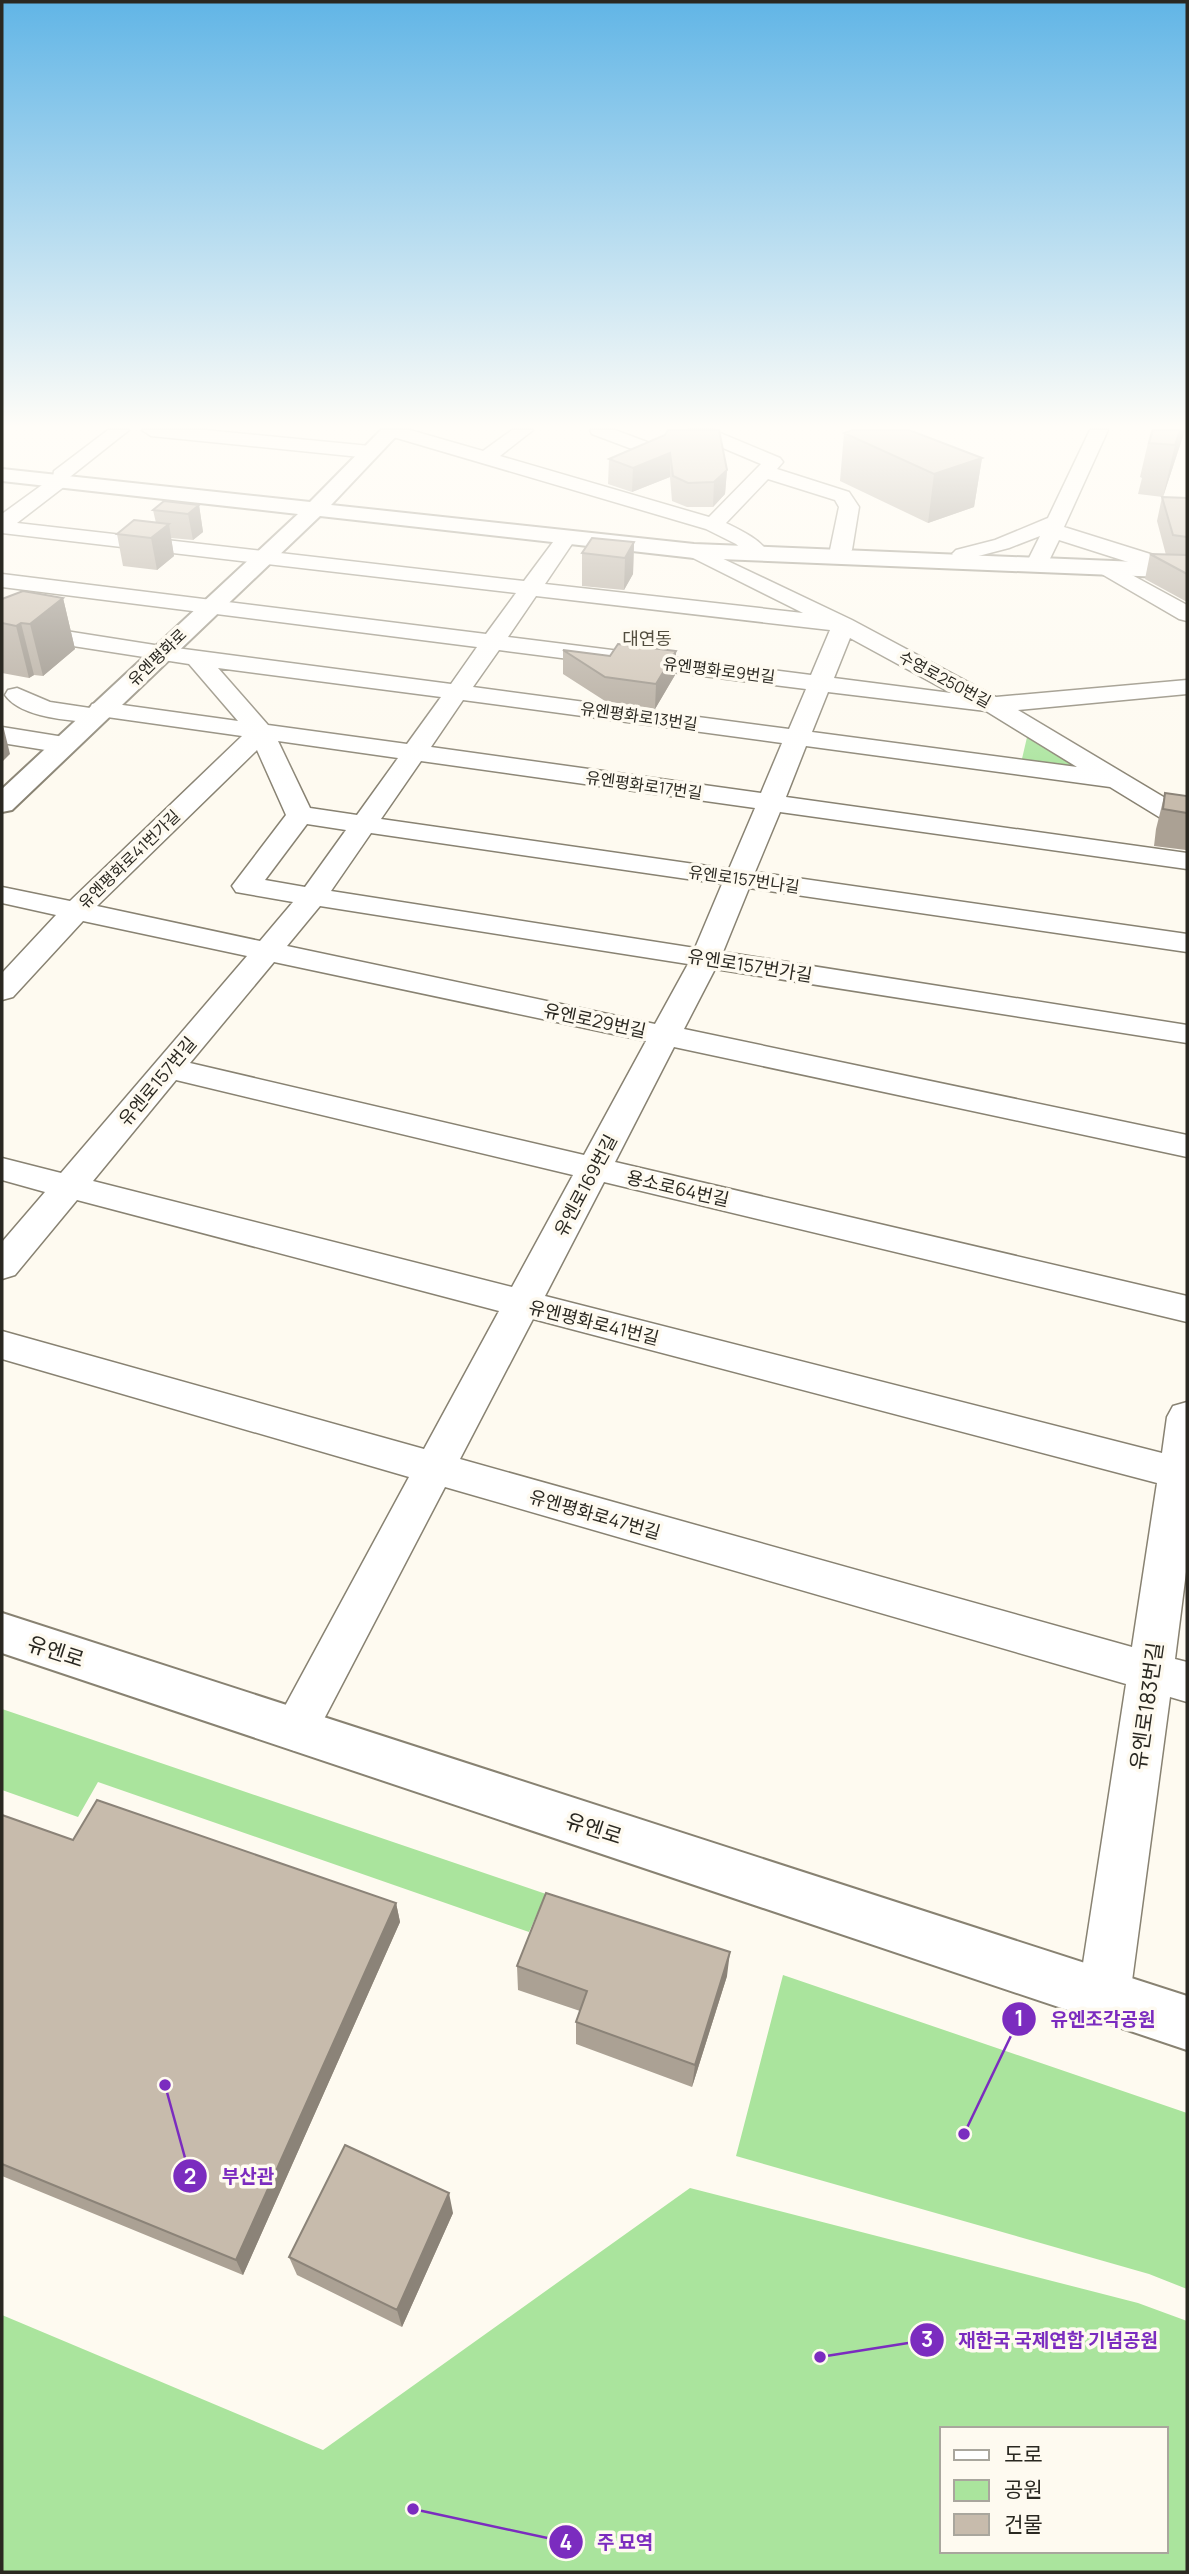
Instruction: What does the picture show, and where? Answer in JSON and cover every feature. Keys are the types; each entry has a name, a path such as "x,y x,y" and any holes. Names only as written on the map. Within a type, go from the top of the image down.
{"main road":[{"name":"유엔평화로","path":"2,804 270,550"},
{"path":"685,550 747,550"},
{"path":"757,550 1187,564"},
{"path":"845,550 963,554 1108,568 1187,571"},
{"name":"유엔로","path":"2,1633 1187,2023"}],"street":[{"path":"198,550 844,625"},
{"name":"유엔로157번길","path":"2,1266 313,897 558,550"},
{"path":"963,554 978,550"},
{"path":"1039,561 1044,550"},
{"path":"1120,550 1156,563"},
{"name":"수영로250번길","path":"694,551 844,625 992,705 1187,822"},
{"path":"1108,568 1187,614"},
{"name":"유엔평화로9번길","path":"2,580 992,705 1187,687"},
{"name":"유엔로169번길","path":"295,1730 706,958 844,625"},
{"name":"유엔평화로13번길","path":"2,628 197,658 1117,780"},
{"path":"2,648 38,634"},
{"path":"197,658 261,732 300,814 246,886 313,897"},
{"path":"9,699 39,681"},
{"name":"유엔평화로17번길","path":"9,699 44,709 261,732 1187,861"},
{"name":"유엔평화로41번가길","path":"2,991 76,911 261,732"},
{"path":"2,735 64,744"},
{"name":"유엔로157번나길","path":"300,814 1187,943"},
{"name":"유엔로29번길","path":"2,895 268,949 1187,1146"},
{"name":"유엔로157번가길","path":"313,897 1187,1034"},
{"name":"용소로64번길","path":"169,1068 1187,1309"},
{"name":"유엔평화로41번길","path":"2,1169 1183,1474"},
{"name":"유엔평화로47번길","path":"2,1345 1169,1677"},
{"name":"유엔로183번길","path":"1104,1996 1169,1677 1187,1417"}],"green space":[{"path":"1028,733 1095,774 1021,763"},
{"path":"2,1709 546,1894 529,1932 98,1782 78,1817 2,1790"},
{"path":"783,1975 1187,2113 1187,2289 1149,2274 736,2156"},
{"path":"690,2188 1138,2303 1187,2321 1187,2572 2,2572 2,2315 323,2450"}],"building":[{"path":"584,550 629,550 625,558 582,553"},
{"path":"1150,554 1187,555 1187,574"},
{"path":"23,591 63,598 30,624 21,623 16,626 2,623 2,599"},
{"path":"618,644 676,651 656,684 605,677 563,650 610,656"},
{"path":"1165,793 1187,796 1187,813 1163,809"},
{"path":"97,1800 396,1903 236,2260 2,2164 2,1815 73,1840"},
{"path":"546,1893 730,1952 695,2065 576,2022 587,1991 517,1966"},
{"path":"345,2145 449,2193 397,2310 289,2257"}],"place":[{"name":"부산관","path":"165,2085"},
{"name":"유엔조각공원","path":"964,2134"},
{"name":"재한국 국제연합 기념공원","path":"820,2357"},
{"name":"주 묘역","path":"413,2509"}],"district":[{"name":"대연동","path":"647,638"}]}
